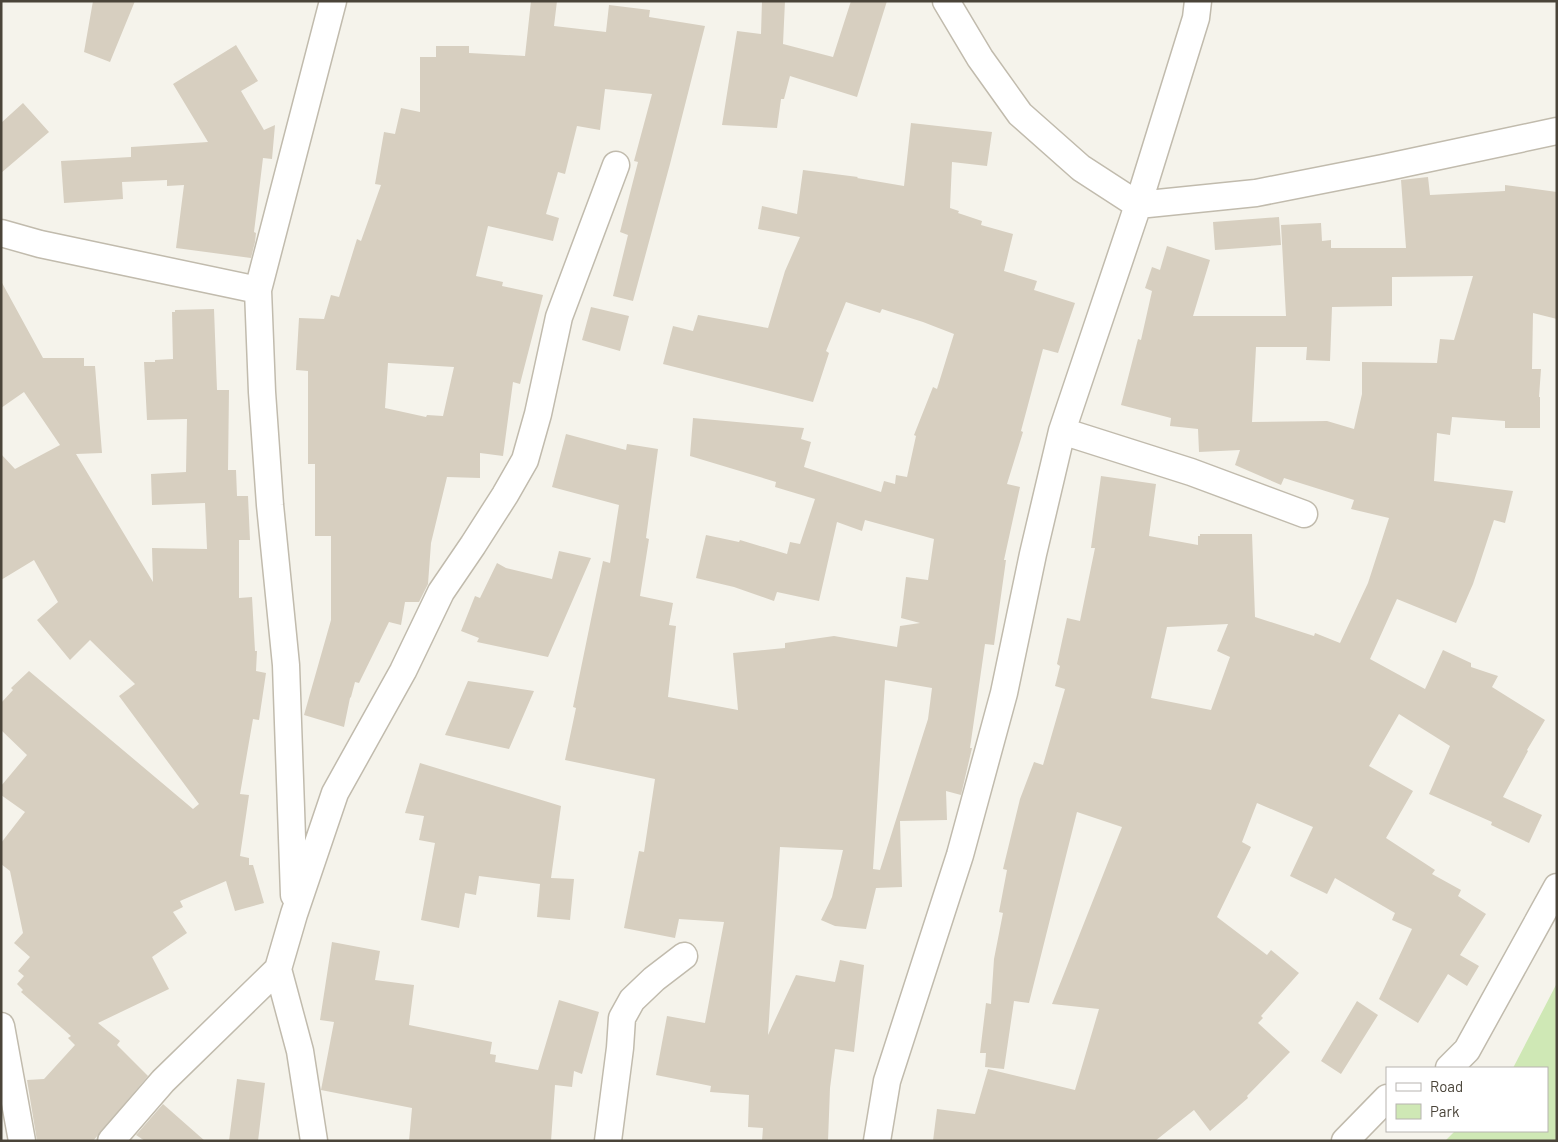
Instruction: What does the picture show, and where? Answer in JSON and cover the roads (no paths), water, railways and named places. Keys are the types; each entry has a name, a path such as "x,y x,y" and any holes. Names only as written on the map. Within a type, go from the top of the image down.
{"street":[{"path":"294,914 286,665 270,505 262,392 258,290 333,1"},
{"path":"946,1 980,58 1020,114 1081,168 1138,205 1256,193 1557,131"},
{"path":"877,1141 887,1080 960,855 1004,693 1062,431 1138,205 1196,18 1198,1"},
{"path":"112,1141 163,1081 278,969 334,793 403,671 440,592 474,545 525,460 538,414 559,317 616,165"},
{"path":"1,233 40,244 258,290"},
{"path":"1062,431 1191,472 1304,514"},
{"path":"1450,1067 1467,1050 1557,887"},
{"path":"608,1141 622,1018 632,1000 654,979 684,956"},
{"path":"278,969 300,1051 314,1141"},
{"path":"1,1026 22,1141"},
{"path":"1345,1141 1386,1099"}]}
